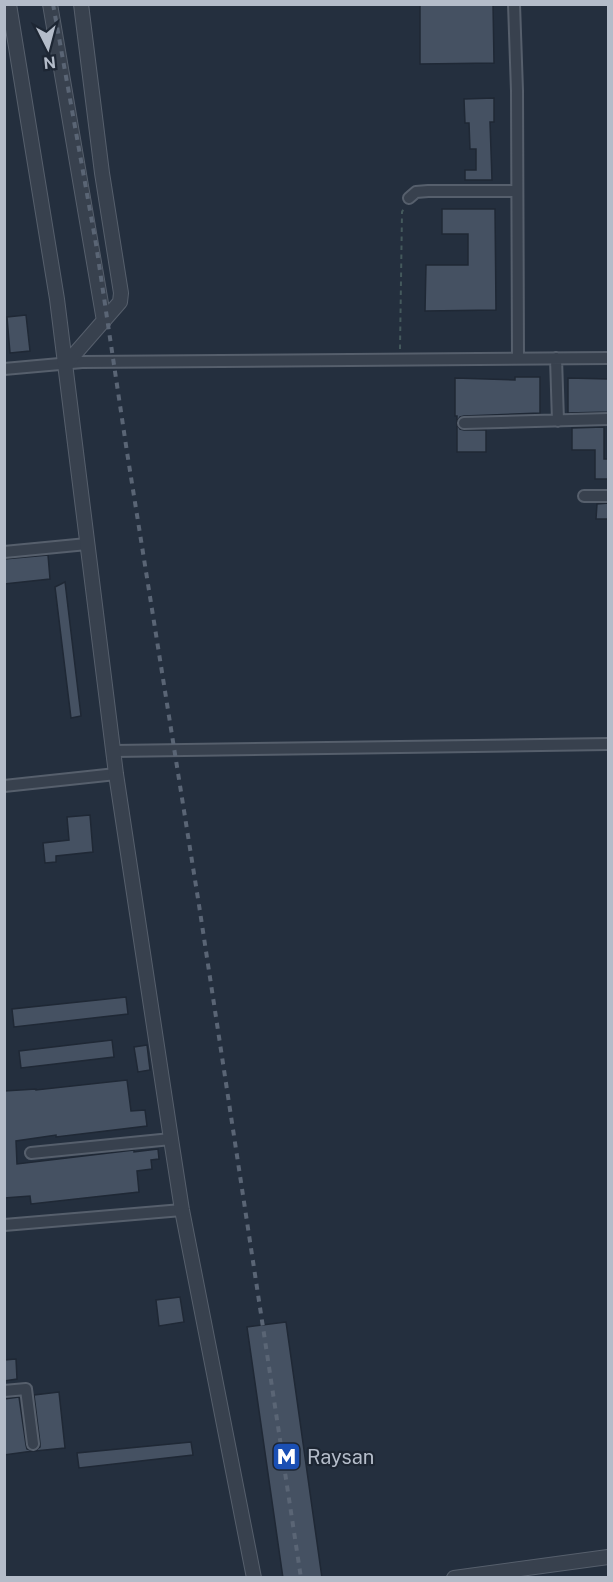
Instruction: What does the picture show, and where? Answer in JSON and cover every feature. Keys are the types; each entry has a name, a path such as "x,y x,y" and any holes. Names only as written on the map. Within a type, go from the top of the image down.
{"street":[{"path":"9,4 57,299 116,774 171,1139 254,1578"},
{"path":"50,4 104,321"},
{"path":"66,364 120,302 121,294 102,173 81,4"},
{"path":"514,4 517,91 518,358"},
{"path":"409,198 416,192 428,191 517,191"},
{"path":"556,358 558,421"},
{"path":"4,369 82,362 609,358"},
{"path":"464,423 609,419"},
{"path":"584,496 609,496"},
{"path":"4,552 87,544"},
{"path":"114,751 609,744"},
{"path":"4,786 116,774"},
{"path":"31,1153 171,1139"},
{"path":"4,1225 183,1210"},
{"path":"4,1391 26,1389 33,1444"},
{"path":"454,1578 609,1557"}],"path":[{"path":"399,358 402,212 409,198"}],"building":[{"path":"420,4 493,4 494,63 420,64"},
{"path":"494,98 494,122 490,122 492,180 465,180 465,170 476,170 476,149 470,149 469,123 465,123 464,99"},
{"path":"442,209 495,209 496,310 425,311 426,265 468,265 468,234 442,234"},
{"path":"26,315 30,351 10,353 7,317"},
{"path":"515,377 540,377 540,413 464,416 460,417 457,422 455,378 515,380"},
{"path":"568,378 609,379 609,412 568,413"},
{"path":"457,424 460,429 464,430 486,430 486,452 457,452"},
{"path":"604,427 604,459 609,459 609,479 595,479 595,450 572,450 572,428"},
{"path":"609,503 609,519 596,519 597,504"},
{"path":"48,555 50,579 4,584 4,559"},
{"path":"65,582 81,716 71,718 55,587"},
{"path":"90,815 93,852 56,856 56,862 45,863 43,843 69,840 67,817"},
{"path":"126,997 128,1014 14,1027 12,1009"},
{"path":"112,1040 114,1057 21,1068 19,1051"},
{"path":"147,1045 150,1070 138,1072 134,1047"},
{"path":"127,1080 131,1111 145,1110 147,1126 16,1141 17,1164 158,1149 159,1159 151,1160 152,1169 137,1171 139,1192 31,1204 30,1196 4,1198 4,1091 36,1090"},
{"path":"180,1297 184,1322 159,1326 156,1300"},
{"name":"Raysan","path":"286,1322 322,1578 283,1578 247,1327"},
{"path":"16,1359 17,1379 4,1381 4,1360"},
{"path":"59,1392 65,1448 35,1451 40,1447 40,1443 34,1395"},
{"path":"19,1397 27,1449 33,1451 4,1455 4,1399"},
{"path":"191,1442 193,1455 79,1468 77,1453"}],"railway":[{"path":"53,4 96,244 301,1578"}],"place":[{"name":"Raysan","path":"286,1457"}]}
